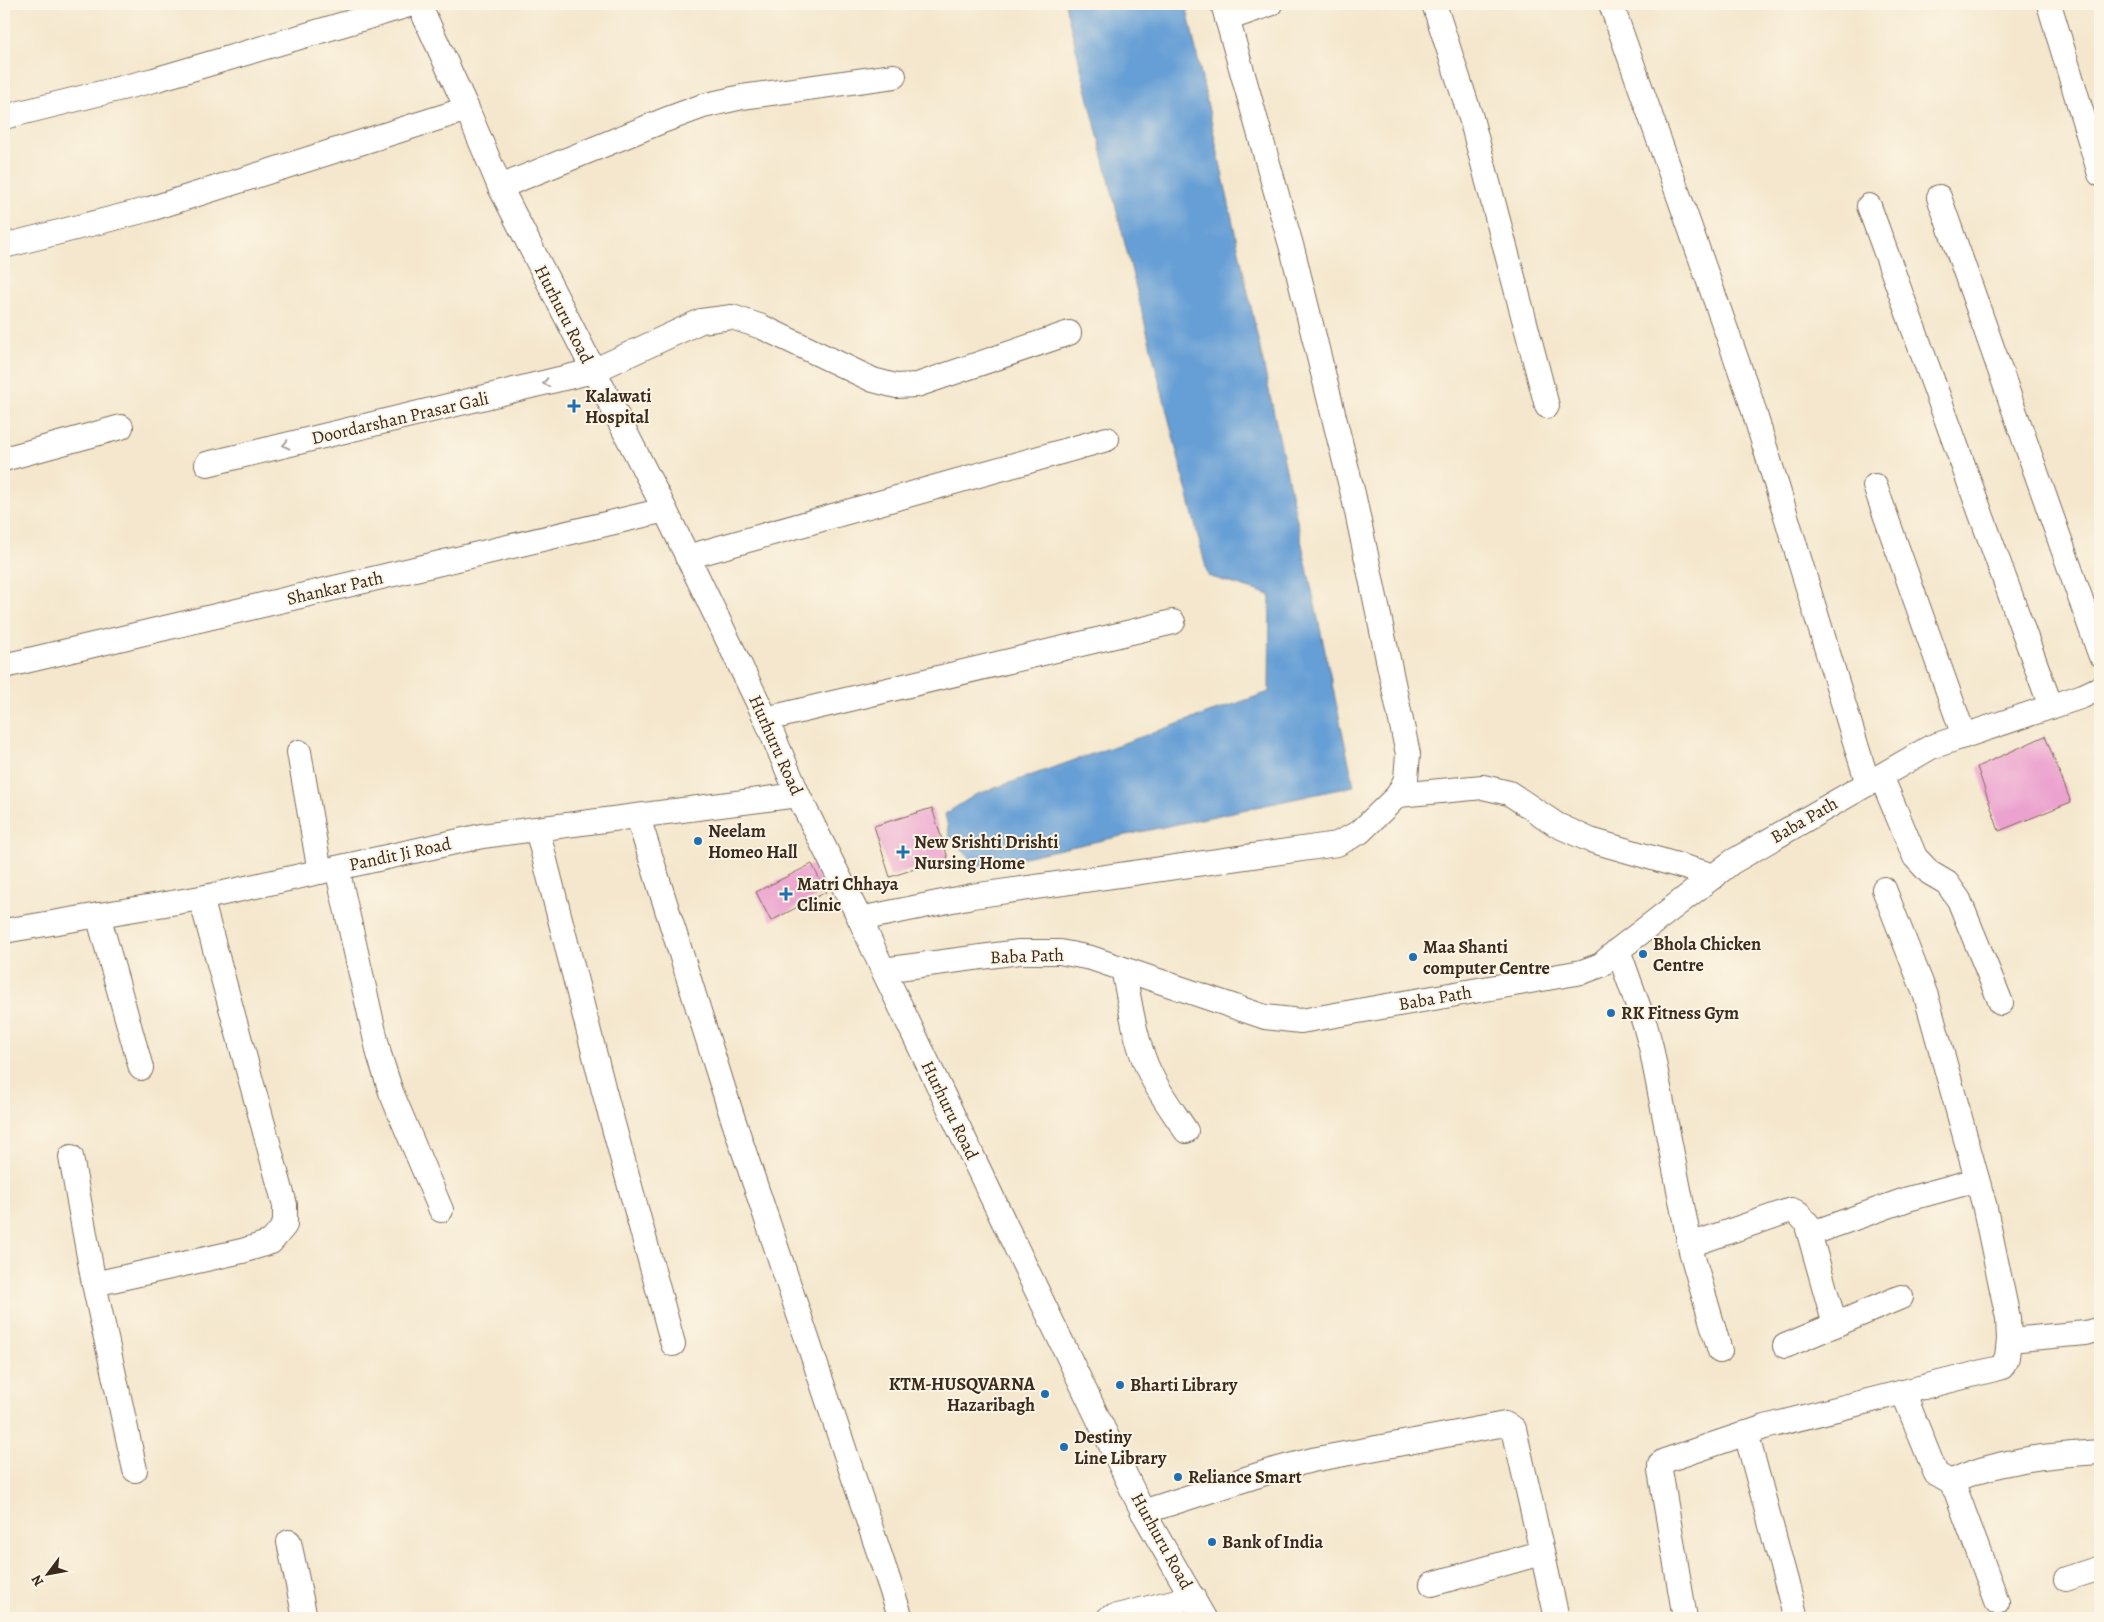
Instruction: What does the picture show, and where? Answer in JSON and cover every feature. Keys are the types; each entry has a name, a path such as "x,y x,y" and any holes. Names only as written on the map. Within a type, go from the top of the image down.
{"street":[{"path":"4,117 154,80 412,4"},
{"name":"Hurhuru Road","path":"419,4 500,187 665,510 766,719 798,795 860,919 1144,1512 1204,1618"},
{"path":"860,919 972,896 1338,844 1360,832 1398,795 1406,779 1408,754 1354,498 1293,252 1225,12 1270,4"},
{"path":"1434,4 1471,118 1547,406"},
{"path":"1611,4 1749,395 1874,780 1915,857 1930,873 1947,883 1959,900 2001,1004"},
{"path":"2049,4 2100,174"},
{"path":"500,187 704,106 742,97 894,76"},
{"path":"4,246 150,209 467,109"},
{"path":"1940,196 2100,654"},
{"path":"1869,206 2051,707"},
{"name":"Doordarshan Prasar Gali","path":"207,464 594,372 701,321 732,316 762,327 873,380 896,386 917,385 1069,333"},
{"path":"4,459 121,428"},
{"path":"687,557 1107,439"},
{"path":"1876,486 1964,736"},
{"name":"Shankar Path","path":"4,666 665,510"},
{"path":"766,719 1173,622"},
{"name":"Baba Path","path":"883,970 1020,952 1060,952 1091,958 1265,1017 1301,1022 1582,972 1601,965 1732,862 1931,747 2051,707 2100,688"},
{"path":"299,752 379,1054 391,1092 441,1210"},
{"path":"1398,795 1483,788 1509,793 1557,825 1590,840 1715,876"},
{"name":"Pandit Ji Road","path":"4,931 200,898 482,836 798,795"},
{"path":"638,817 694,990 731,1113 901,1618"},
{"path":"537,829 604,1091 673,1344"},
{"path":"1685,1618 1660,1464 1690,1450 1746,1433 2002,1367 2008,1357 2010,1340 2008,1318 1984,1204 1926,996 1884,889"},
{"path":"94,1284 242,1251 271,1242 284,1225 285,1205 200,898"},
{"path":"98,915 141,1068"},
{"path":"1618,950 1645,1024 1690,1246 1720,1351"},
{"path":"1123,969 1140,1048 1147,1069 1160,1093 1186,1131"},
{"path":"71,1157 94,1284 135,1470"},
{"path":"1690,1246 1791,1210 1800,1214 1814,1230 1824,1230 1908,1199 1977,1180"},
{"path":"1806,1222 1835,1325"},
{"path":"1785,1346 1901,1298"},
{"path":"2010,1340 2100,1329"},
{"path":"1903,1392 1936,1474 1950,1482 1956,1491 1997,1602"},
{"path":"1144,1512 1274,1470 1312,1460 1505,1424 1514,1429 1556,1618"},
{"path":"1746,1433 1796,1618"},
{"path":"1950,1482 1974,1470 2065,1454 2100,1452"},
{"path":"289,1542 305,1618"},
{"path":"1432,1584 1541,1553"},
{"path":"2066,1579 2100,1568"},
{"path":"1109,1618 1193,1597"}],"water":[{"path":"1065,4 1186,4 1354,786 978,867 950,837 945,814 975,795 1269,692 1270,595 1208,576"}],"building":[{"path":"2045,736 2071,802 1999,831 1977,767"},
{"path":"932,808 948,858 890,877 874,826"},
{"path":"812,864 826,892 771,921 756,892"}],"place":[{"name":"Kalawati Hospital","path":"574,406"},
{"name":"Neelam Homeo Hall","path":"698,841"},
{"name":"New Srishti Drishti Nursing Home","path":"903,852"},
{"name":"Matri Chhaya Clinic","path":"786,894"},
{"name":"Bhola Chicken Centre","path":"1643,954"},
{"name":"Maa Shanti computer Centre","path":"1413,957"},
{"name":"RK Fitness Gym","path":"1611,1013"},
{"name":"Bharti Library","path":"1120,1385"},
{"name":"KTM-HUSQVARNA Hazaribagh","path":"1045,1394"},
{"name":"Destiny Line Library","path":"1064,1447"},
{"name":"Reliance Smart","path":"1178,1477"},
{"name":"Bank of India","path":"1212,1542"}]}
